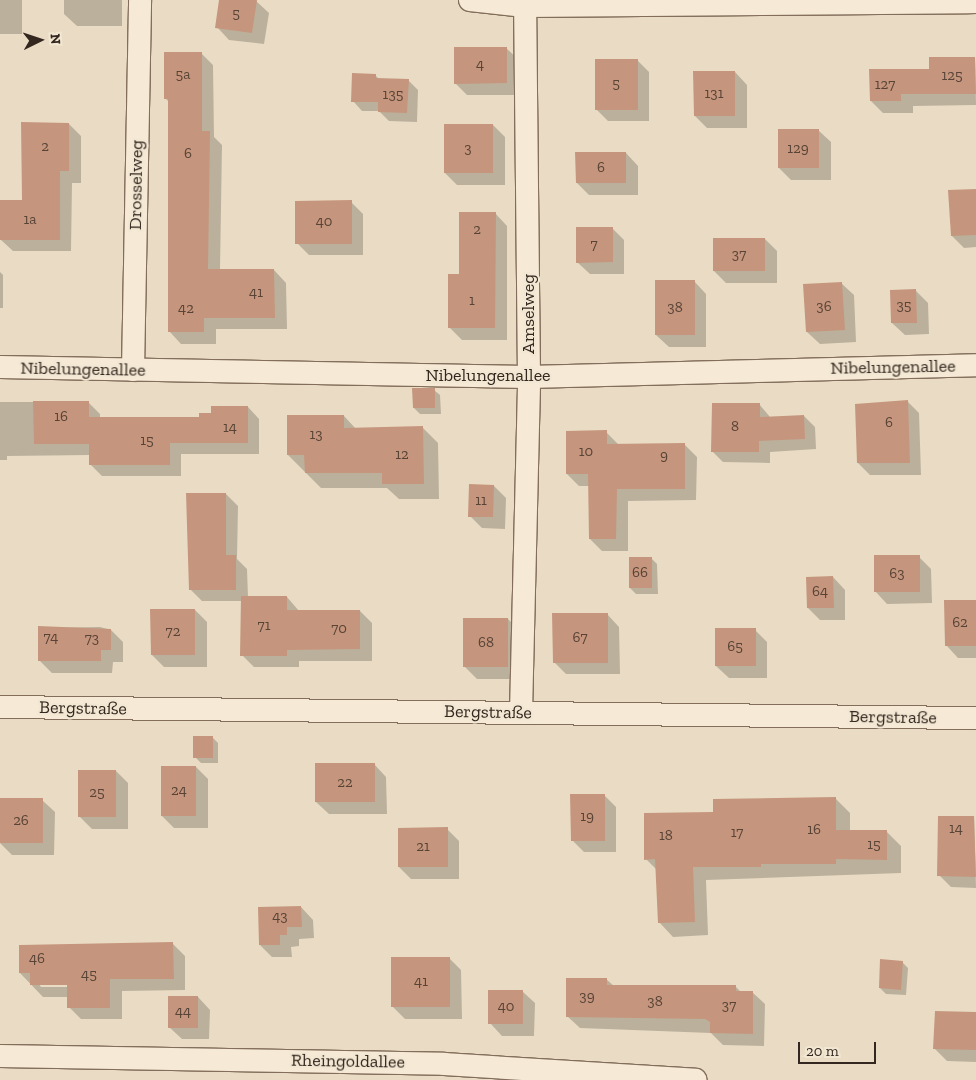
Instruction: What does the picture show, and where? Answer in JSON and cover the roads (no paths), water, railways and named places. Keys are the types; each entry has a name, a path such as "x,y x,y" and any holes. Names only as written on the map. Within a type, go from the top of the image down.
{"street":[{"name":"Drosselweg","path":"133,370 140,0"},
{"path":"470,0 526,6 831,1 976,2"},
{"name":"Amselweg","path":"521,713 529,377 526,6"},
{"name":"Nibelungenallee","path":"0,367 529,377 976,365"},
{"name":"Bergstraße","path":"0,707 976,718"},
{"name":"Rheingoldallee","path":"0,1056 444,1064 695,1080"}]}
